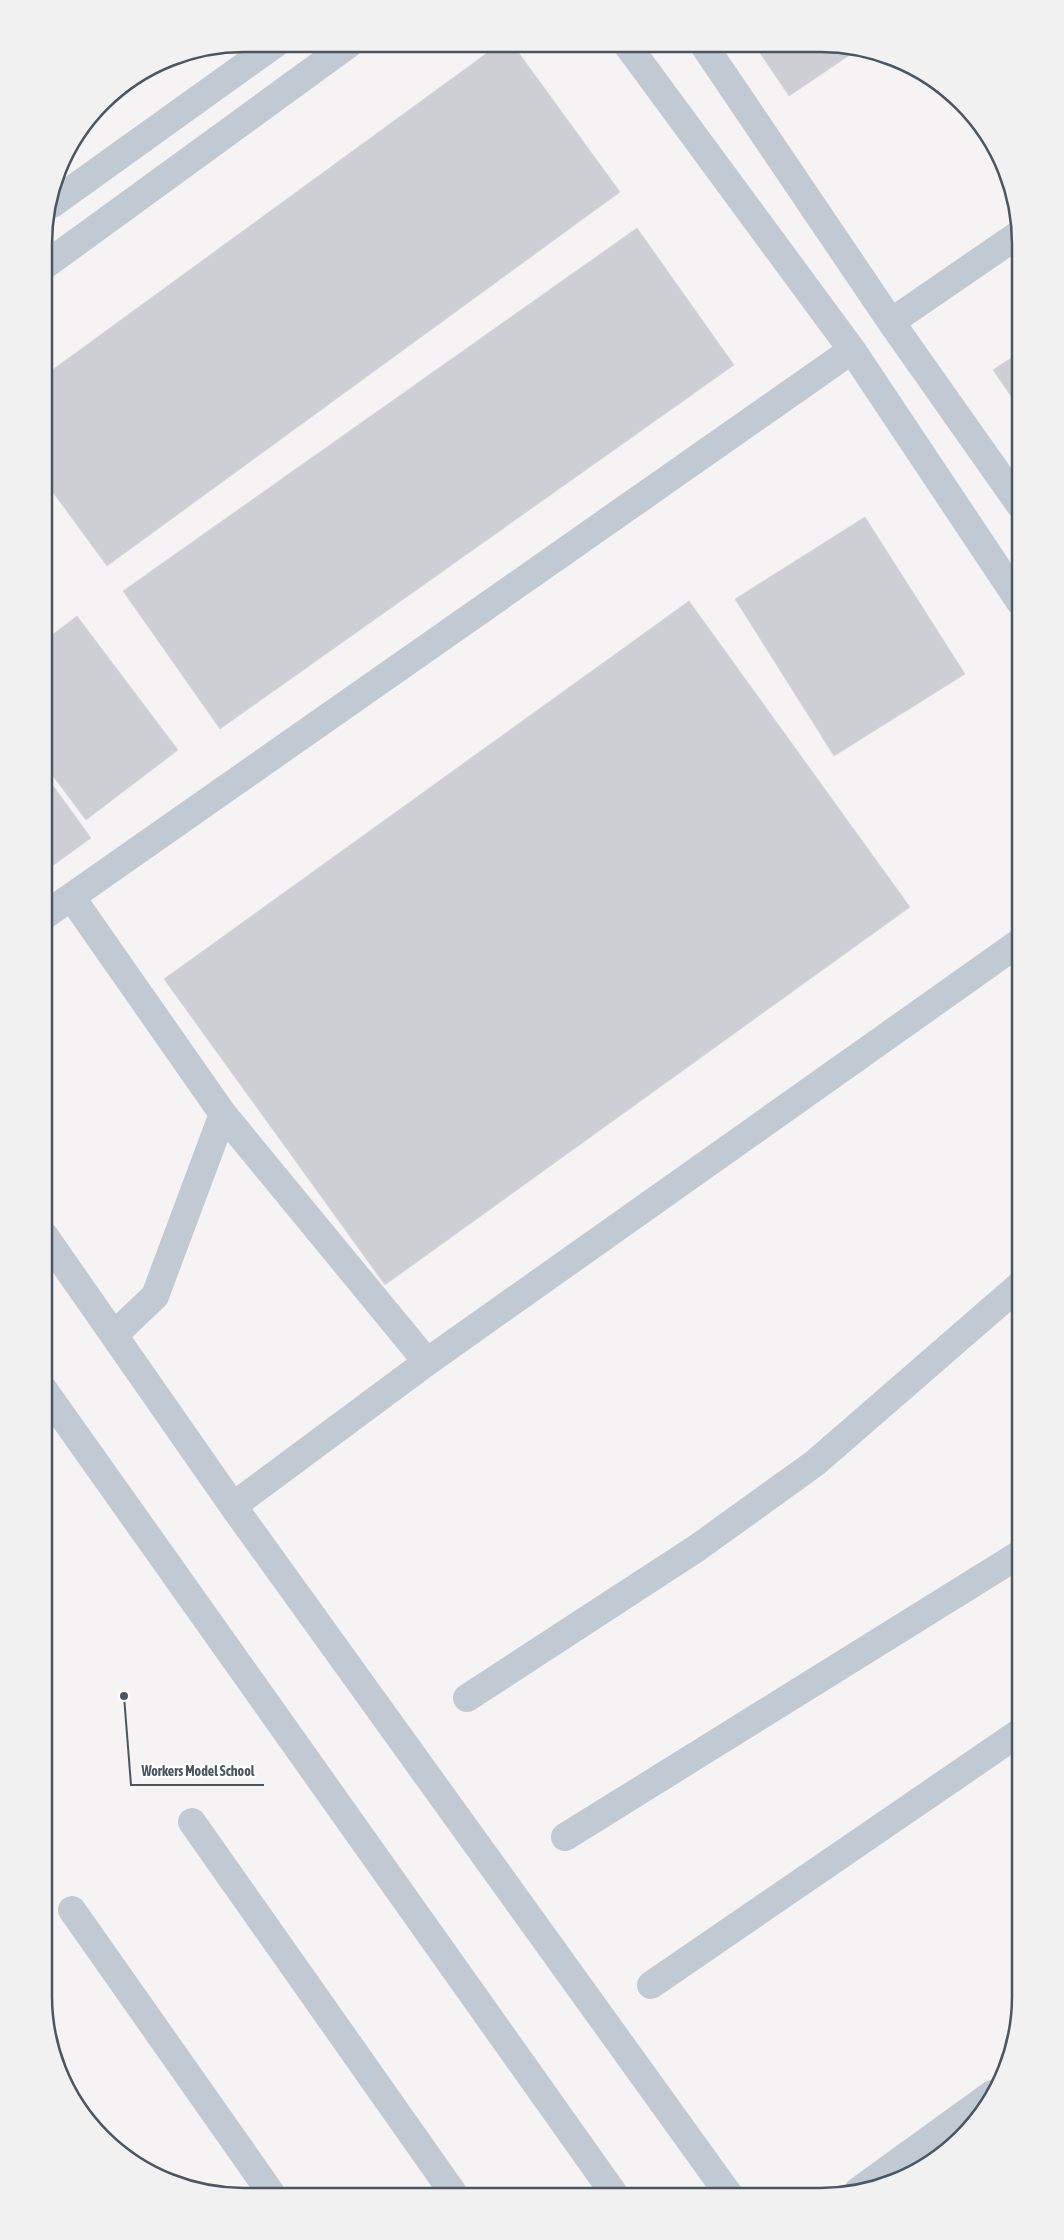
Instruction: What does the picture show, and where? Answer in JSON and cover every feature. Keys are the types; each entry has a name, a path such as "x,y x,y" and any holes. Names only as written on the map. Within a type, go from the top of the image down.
{"street":[{"path":"58,200 264,52"},
{"path":"52,260 338,52"},
{"path":"632,52 852,350 1012,590"},
{"path":"708,52 891,322 1012,494"},
{"path":"891,322 1012,239"},
{"path":"52,911 852,350"},
{"path":"72,898 223,1114 427,1362"},
{"path":"233,1506 427,1362 1012,948"},
{"path":"114,1335 155,1296 223,1114"},
{"path":"52,1246 233,1506 724,2188"},
{"path":"467,1698 697,1548 815,1462 1012,1292"},
{"path":"52,1401 610,2188"},
{"path":"565,1837 1012,1559"},
{"path":"651,1985 1012,1737"},
{"path":"192,1822 450,2188"},
{"path":"72,1910 267,2188"},
{"path":"874,2179 977,2105"}],"building":[{"path":"488,52 518,52 620,192 107,566 52,491 52,370"},
{"path":"759,52 820,52 850,55 789,96"},
{"path":"637,228 734,365 220,729 123,591"},
{"path":"1012,357 1012,397 993,370"},
{"path":"865,517 965,674 834,756 735,599"},
{"path":"689,601 910,907 385,1285 164,979"},
{"path":"77,616 178,750 86,820 52,775 52,635"},
{"path":"52,784 91,838 52,866"}],"place":[{"name":"Workers Model School","path":"124,1696"}]}
